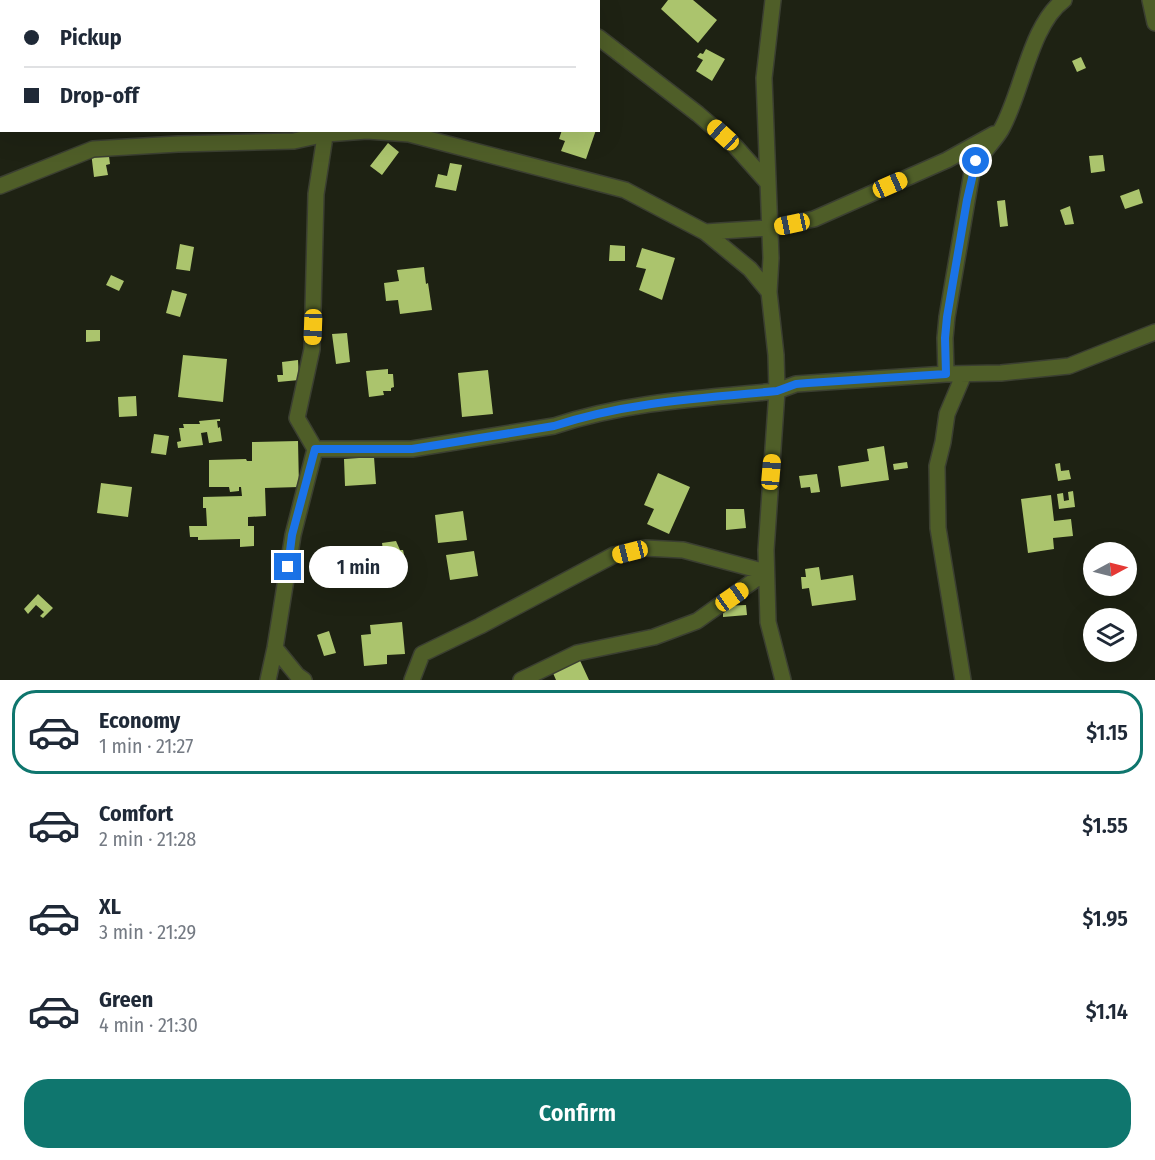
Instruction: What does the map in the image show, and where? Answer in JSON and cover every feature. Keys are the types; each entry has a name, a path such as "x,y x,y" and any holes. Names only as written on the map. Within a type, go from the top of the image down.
{"street":[{"path":"773,0 764,78 771,258 769,292 776,355 777,391 766,572 768,622 783,680"},
{"path":"946,374 947,317 972,172 976,161 1001,130 1043,25 1064,0"},
{"path":"1150,0 1155,23"},
{"path":"600,39 698,114 735,146 767,182"},
{"path":"705,232 769,228 814,219 947,160 1001,130"},
{"path":"0,186 93,149 294,141 326,132 316,194 312,349 297,418 315,449 292,535 268,680"},
{"path":"381,132 409,134 625,190 705,232 750,269 769,292"},
{"path":"315,449 412,449 554,426 574,419 646,404 777,391 796,384 946,374 1001,373 1069,366 1155,332"},
{"path":"963,680 938,528 937,466 947,414 964,374"},
{"path":"413,679 422,654 614,555 645,548 682,550 766,572"},
{"path":"521,680 577,653 654,637 697,621 766,572"},
{"path":"275,648 297,675 304,680"}],"building":[{"path":"668,0 693,0 717,20 698,43 661,9"},
{"path":"706,49 725,59 712,81 696,71 703,60 697,57"},
{"path":"1081,57 1086,68 1077,72 1072,61"},
{"path":"561,132 595,132 586,159 561,151 565,141 559,139"},
{"path":"388,143 399,152 382,175 370,166"},
{"path":"108,149 110,164 106,165 108,175 94,177 91,152"},
{"path":"1103,155 1105,171 1091,173 1089,156"},
{"path":"450,163 462,165 456,191 435,187 438,174 447,176"},
{"path":"1139,189 1143,203 1125,209 1120,196"},
{"path":"1005,200 1008,226 1000,227 997,201"},
{"path":"1070,206 1074,224 1065,225 1060,210"},
{"path":"180,244 194,247 190,271 176,269"},
{"path":"610,245 625,246 625,261 609,261"},
{"path":"642,248 675,258 662,300 639,290 646,269 636,267"},
{"path":"424,267 432,310 400,314 398,300 386,301 384,283 399,281 397,270"},
{"path":"111,275 124,281 119,291 106,285"},
{"path":"172,290 187,294 180,317 166,313"},
{"path":"86,330 100,330 100,341 86,342"},
{"path":"347,333 350,362 336,364 332,334"},
{"path":"183,355 227,359 223,402 178,397"},
{"path":"298,360 299,380 278,382 277,375 283,375 282,362"},
{"path":"388,369 388,374 393,374 394,387 391,391 383,391 384,395 369,397 366,371"},
{"path":"488,370 493,414 462,417 458,373"},
{"path":"136,396 137,416 119,417 118,397"},
{"path":"220,419 217,421 222,441 209,443 207,432 201,433 203,445 178,448 177,442 181,441 179,428 184,428 183,424 200,424 199,421"},
{"path":"154,434 169,436 166,455 151,453"},
{"path":"298,441 299,487 265,488 266,516 248,517 248,526 254,526 254,546 240,547 240,539 198,540 198,537 190,537 189,526 207,526 203,497 242,496 241,487 239,491 230,492 229,487 209,487 209,460 246,459 252,461 252,442"},
{"path":"884,446 889,480 841,487 838,466 869,461 867,449"},
{"path":"374,457 376,484 345,486 344,459"},
{"path":"907,462 908,468 894,470 893,464"},
{"path":"1060,463 1061,471 1069,470 1071,479 1058,481 1055,464"},
{"path":"658,473 690,487 669,534 647,524 654,509 644,505"},
{"path":"817,474 820,492 811,493 810,487 801,488 799,476"},
{"path":"101,483 132,487 128,517 97,513"},
{"path":"1073,491 1075,507 1059,509 1057,494 1063,493 1064,501 1069,500 1068,492"},
{"path":"1051,495 1054,521 1071,519 1073,536 1053,538 1054,549 1028,553 1021,499"},
{"path":"726,509 744,509 746,528 726,530"},
{"path":"463,511 467,540 438,543 435,515"},
{"path":"396,541 400,550 403,550 405,559 401,560 402,568 395,569 395,566 386,567 385,557 388,557 386,550 383,550 382,543"},
{"path":"474,551 478,576 450,580 446,555"},
{"path":"819,567 821,580 853,575 856,600 812,606 809,588 802,589 801,577 806,577 805,569"},
{"path":"38,594 53,608 43,618 40,616 44,612 36,605 28,614 24,609"},
{"path":"746,605 747,615 723,617 723,606"},
{"path":"402,622 405,654 387,655 387,664 364,666 361,635 371,634 370,625"},
{"path":"329,631 336,653 324,656 317,635"},
{"path":"577,654 589,680 556,680 550,666"}],"route":[{"path":"288,567 292,535 315,449 412,449 554,426 574,419 646,404 777,391 796,384 946,374 947,317 972,172 976,161"}]}
